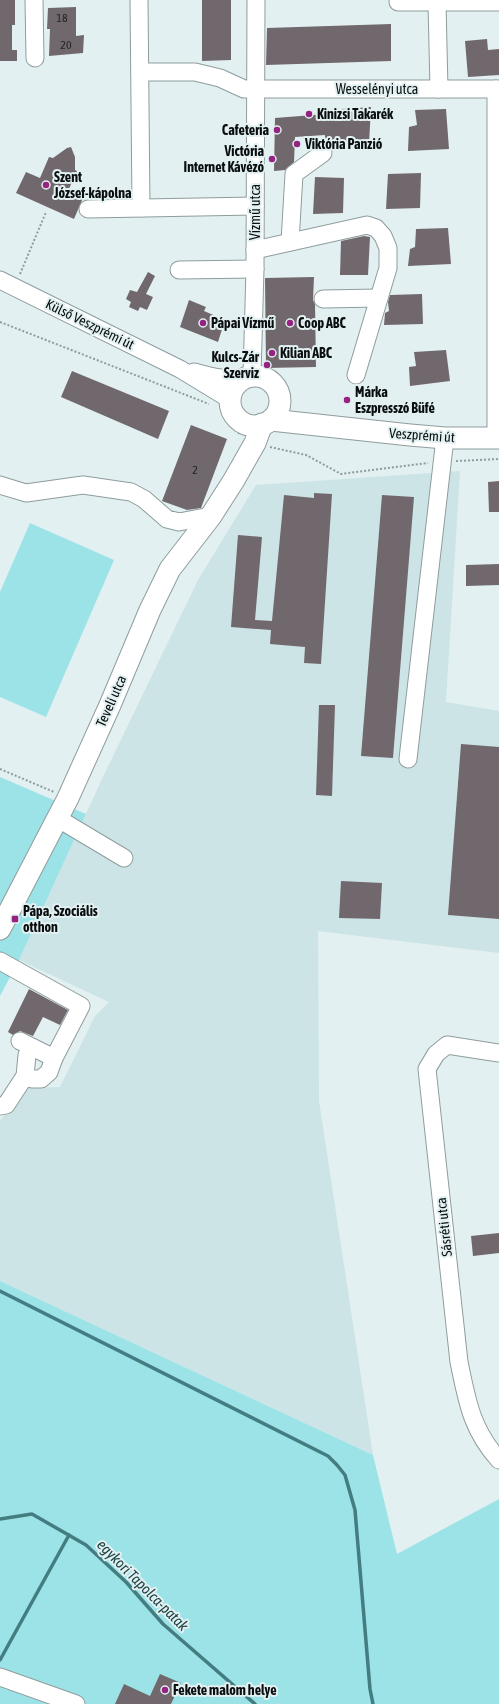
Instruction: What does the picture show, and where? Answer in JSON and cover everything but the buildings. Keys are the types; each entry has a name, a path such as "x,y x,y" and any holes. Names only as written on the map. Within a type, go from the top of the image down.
{"main road":[{"path":"258,376 268,379 276,387 280,396 278,409 266,422 247,424 234,411 232,392 235,387 250,377 258,376"},
{"name":"Veszprémi út","path":"280,396 289,406 300,412 346,428"},
{"name":"Teveli utca","path":"234,411 242,430 242,442 234,480"},
{"name":"Veszprémi út","path":"266,422 445,438 498,438"},
{"name":"Teveli utca","path":"0,929 68,798 110,705 150,610 170,569 211,516 234,480 266,422"}],"street":[{"path":"34,0 35,58"},
{"path":"140,0 141,208"},
{"name":"Vízmű utca","path":"250,377 255,270 256,0"},
{"path":"398,2 499,2"},
{"path":"437,3 439,89"},
{"name":"Wesselényi utca","path":"140,72 195,72 220,78 244,89 498,89"},
{"path":"498,89 498,438"},
{"path":"290,242 294,174 323,153"},
{"path":"88,209 255,206"},
{"path":"255,250 367,225 376,228 383,236 388,248 388,268 356,375"},
{"path":"179,270 255,270"},
{"name":"Külső Veszprémi út","path":"7,283 180,369 226,397 234,411"},
{"path":"323,299 379,298"},
{"name":"Külső Veszprémi út","path":"180,369 219,379 236,380 250,377"},
{"path":"408,759 445,438"},
{"path":"0,484 26,493 83,484 131,492 144,499 167,519 179,522 211,516"},
{"path":"57,818 124,858"},
{"path":"0,961 81,1006 54,1058 49,1072 41,1079 32,1079 25,1076"},
{"path":"0,1106 6,1105 25,1076 27,1055 25,1044 54,1058"},
{"name":"Sásréti utca","path":"499,1053 447,1045 436,1054 427,1069 459,1362 468,1405 475,1425 485,1443 499,1460"},
{"path":"0,1677 76,1704"}],"path":[{"path":"7,283 46,212"},
{"path":"470,460 499,460"},
{"path":"0,768 68,798"}],"shaded area":[{"path":"460,471 446,702 499,711 499,953 318,931 319,1101 373,1455 0,1281 0,1121 23,1088 60,1087 95,1016 109,1002 19,960 102,779 198,580 256,485"},
{"path":"30,523 114,560 46,717 0,697 0,592"},
{"path":"0,777 86,814 19,960 0,996"},
{"path":"0,1281 373,1455 397,1554 499,1499 499,1704 0,1704"}],"waterway":[{"path":"0,1291 328,1456 337,1465 345,1475 355,1510 370,1689 373,1704"},
{"name":"egykori Tapolca-patak","path":"0,1519 32,1514 86,1545 126,1582 163,1624 255,1704"},
{"path":"0,1660 69,1535"}],"place":[{"name":"Kinizsi Takarék","path":"309,114"},
{"name":"Cafeteria","path":"277,130"},
{"name":"Viktória Panzió","path":"297,144"},
{"name":"Victória Internet Kávézó","path":"272,159"},
{"name":"Szent József-kápolna","path":"46,185"},
{"name":"Pápai Vízmű","path":"203,323"},
{"name":"Coop ABC","path":"290,323"},
{"name":"Kilian ABC","path":"272,353"},
{"name":"Kulcs-Zár Szerviz","path":"267,365"},
{"name":"Márka Eszpresszó Büfé","path":"347,400"},
{"name":"Pápa, Szociális otthon","path":"15,919"},
{"name":"Fekete malom helye","path":"165,1690"}]}
